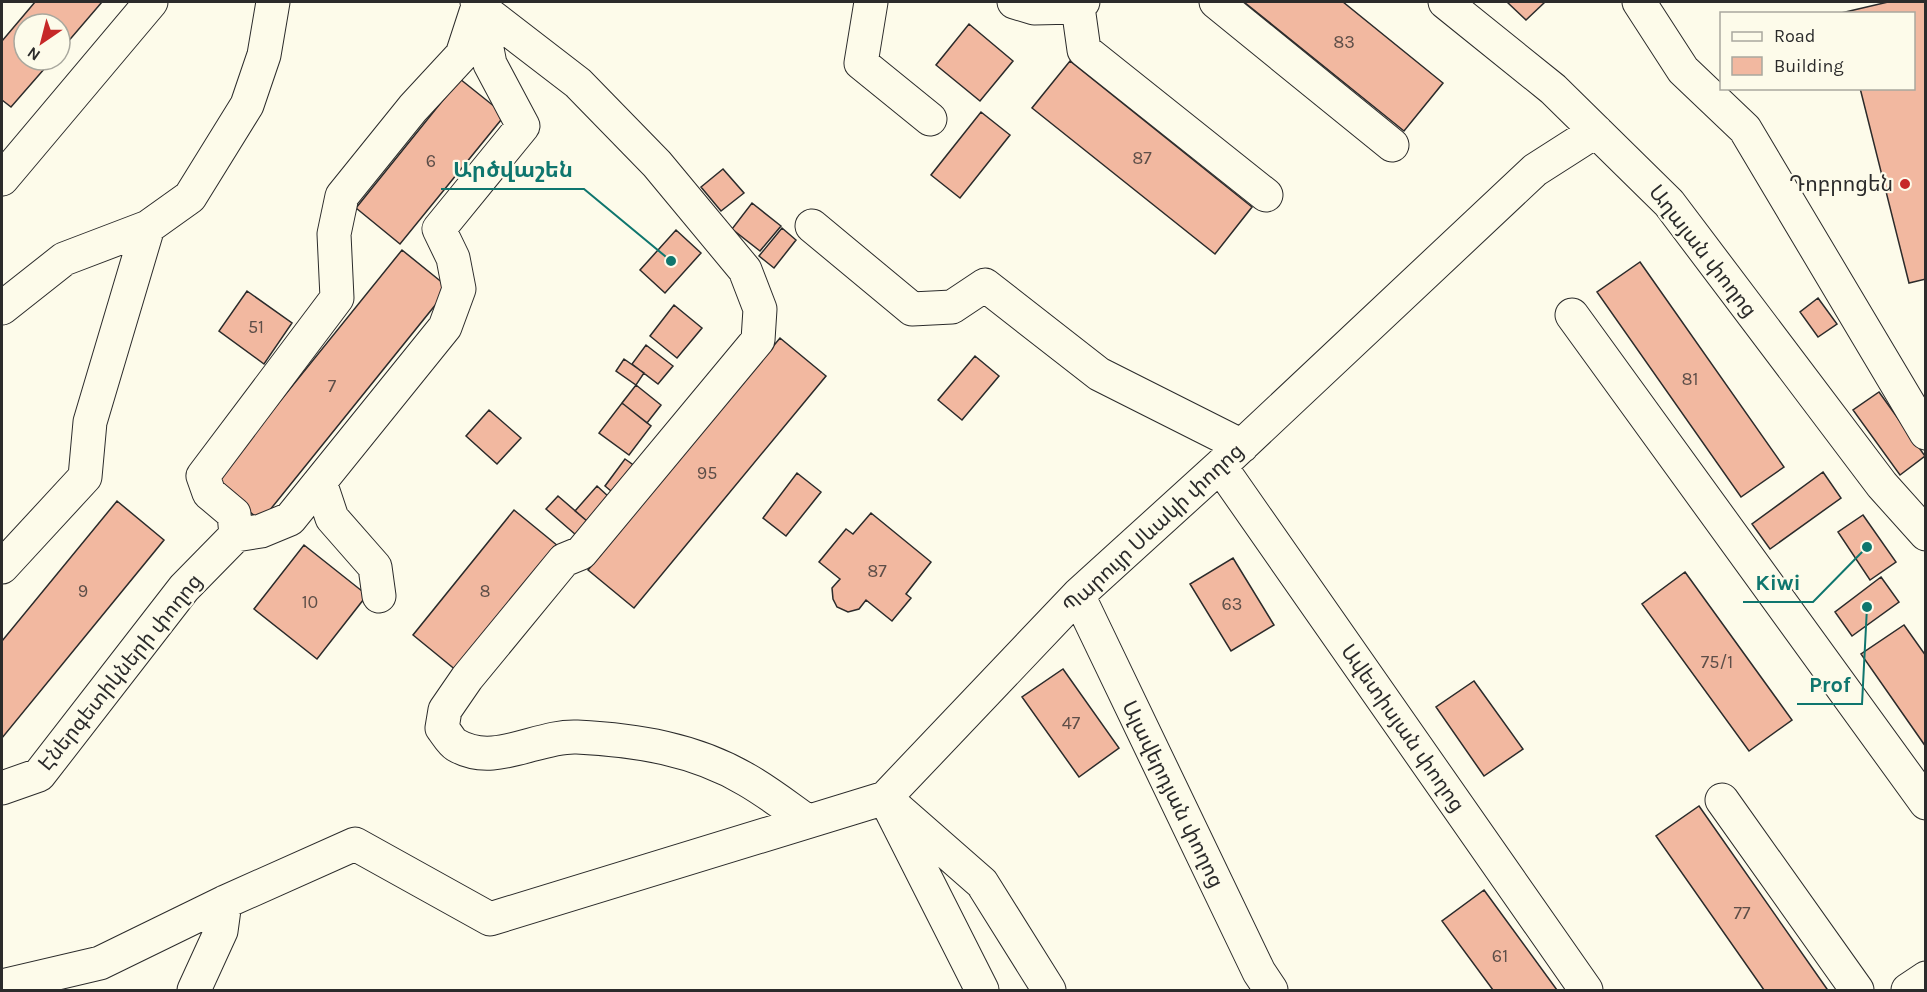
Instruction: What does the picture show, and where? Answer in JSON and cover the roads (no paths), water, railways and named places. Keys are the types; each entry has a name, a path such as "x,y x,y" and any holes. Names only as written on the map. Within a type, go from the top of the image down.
{"street":[{"path":"2,179 151,2"},
{"path":"2,308 64,259 148,227 190,197 247,105 264,55 273,2"},
{"path":"871,2 861,63 930,118"},
{"path":"1014,2 1034,8 1080,4 1084,50 1266,195"},
{"path":"1216,2 1392,145"},
{"name":"Աղայան փողոց","path":"1445,2 1553,89 1669,203 1882,485 1926,534"},
{"path":"1639,2 1683,70 1745,129 1926,433"},
{"path":"478,4 490,64 523,126 439,229 453,258 459,289 445,327 290,519 261,531 236,536 234,514 209,493 203,476 337,298 334,234 342,196 413,108 462,55 478,4"},
{"path":"478,4 578,83 657,164 746,270 760,309 758,340 581,553 564,560 467,678 445,710 442,728 455,745 477,753 502,752 573,737 621,740 668,748 712,762 748,780 807,821"},
{"name":"Պարույր Սևակի փողոց","path":"885,798 1078,595 1231,456 1535,170 1596,131"},
{"path":"812,226 912,309 952,307 985,285 1099,374 1231,456"},
{"path":"2,567 85,477 90,422 148,227"},
{"path":"1572,315 1926,803"},
{"name":"Ավետիսյան փողոց","path":"1231,456 1586,990"},
{"path":"320,482 332,518 375,567 380,596"},
{"name":"Էներգետիկների փողոց","path":"2,788 39,775 184,588 236,536"},
{"name":"Ալավերդյան փողոց","path":"1078,595 1259,972 1271,990"},
{"path":"2,986 100,963 225,902 355,844 490,919 885,798"},
{"path":"885,798 982,990"},
{"path":"885,798 982,883 1049,990"},
{"path":"1722,800 1857,990"},
{"path":"194,990 220,931 225,902"},
{"path":"1908,990 1926,978"}],"place":[{"name":"Դոբրոցեն","path":"1905,184"},
{"name":"Արծվաշեն","path":"671,261"},
{"name":"Kiwi","path":"1867,547"},
{"name":"Prof","path":"1867,607"}]}
